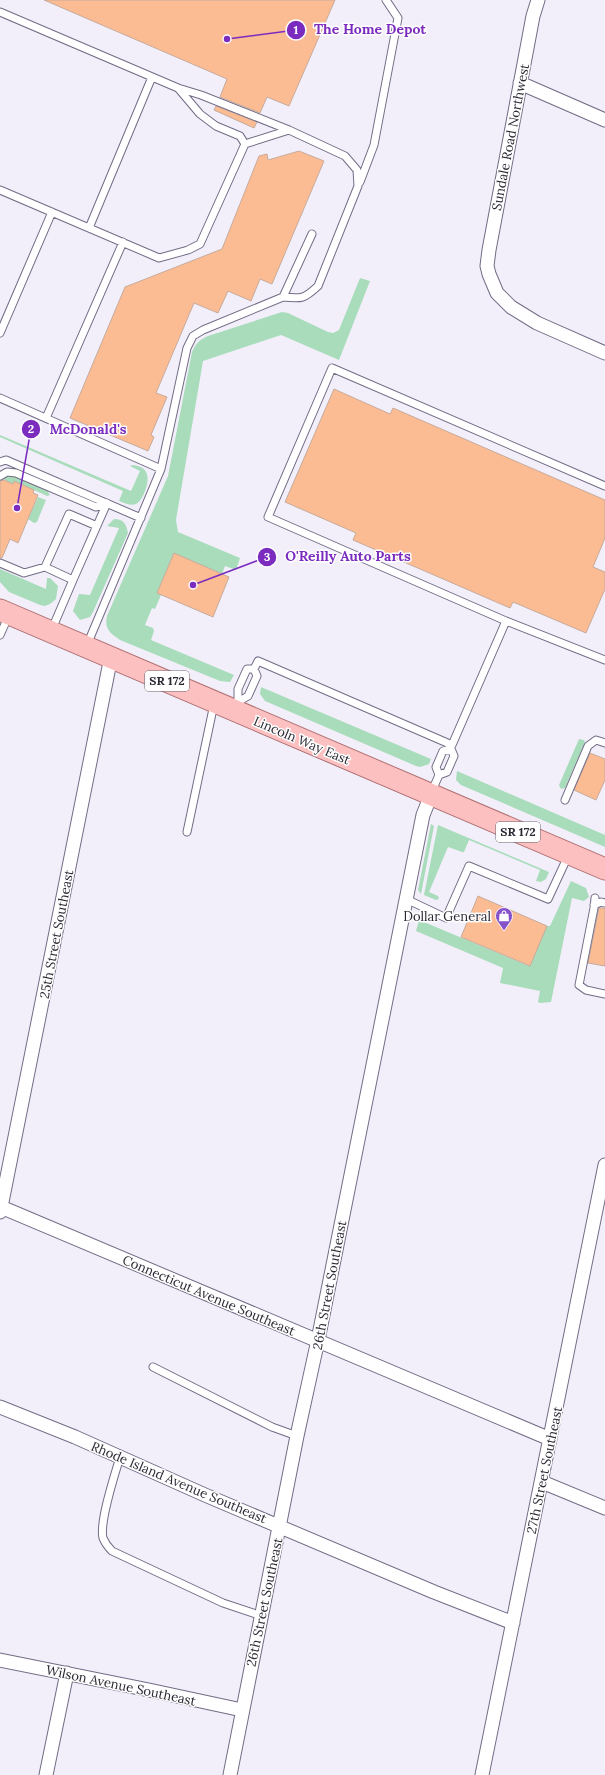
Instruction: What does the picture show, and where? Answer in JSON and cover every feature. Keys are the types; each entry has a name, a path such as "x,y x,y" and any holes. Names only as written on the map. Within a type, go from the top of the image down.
{"main road":[{"name":"Lincoln Way East","path":"4,612 214,702 236,706 431,795 605,869"}],"street":[{"name":"Sundale Road Northwest","path":"538,0 533,16 520,83 487,266 497,293 503,301 515,310 537,323 605,353"},
{"path":"520,83 605,120"},
{"name":"25th Street Southeast","path":"1,1209 111,657"},
{"name":"26th Street Southeast","path":"230,1775 422,816 431,795"},
{"name":"27th Street Southeast","path":"482,1775 605,1164"},
{"name":"Connecticut Avenue Southeast","path":"1,1209 318,1340 550,1439"},
{"name":"Rhode Island Avenue Southeast","path":"0,1407 434,1592 513,1623"},
{"path":"542,1482 605,1508"},
{"name":"Wilson Avenue Southeast","path":"0,1660 242,1710"},
{"path":"46,1775 67,1673"}],"lane":[{"path":"86,647 161,469 187,348 193,336 203,330 283,297 300,299 307,296 318,286 374,144 398,18 386,0"},
{"path":"0,12 178,88 201,95 289,130 345,156 357,170 358,186"},
{"path":"89,228 152,77"},
{"path":"178,88 200,114 216,126 240,136 245,144"},
{"path":"0,190 159,258 188,250 200,244 245,144 289,130"},
{"path":"0,333 52,212"},
{"path":"283,297 312,234"},
{"path":"46,418 123,242"},
{"path":"605,486 332,368 268,517 506,621 605,660"},
{"path":"0,398 161,469"},
{"path":"0,462 6,460 141,518"},
{"path":"0,476 7,472 16,473 96,507 107,503"},
{"path":"51,632 107,503"},
{"path":"45,567 69,514 97,526"},
{"path":"0,563 24,573 45,567 73,580"},
{"path":"0,635 4,612"},
{"path":"431,795 439,775 436,767 443,751 451,747 506,621"},
{"path":"236,706 248,696 257,676 254,669 258,661 451,747 454,756 447,772 439,775"},
{"path":"236,706 238,689 247,669 254,669"},
{"path":"187,832 214,702"},
{"path":"565,800 588,746 596,740 605,743"},
{"path":"406,900 446,918 469,866 548,900 569,854"},
{"path":"605,903 594,901 579,985 586,990 605,994"},
{"path":"153,1367 272,1427 297,1436"},
{"path":"120,1457 103,1526 103,1537 106,1544 112,1551 223,1603 262,1616"}],"green space":[{"path":"360,278 370,281 339,360 281,335 203,361 176,520 178,532 240,558 236,570 225,566 222,574 174,553 157,593 161,595 155,609 152,608 145,625 153,628 154,631 151,640 234,675 230,682 220,681 120,640 113,635 107,627 107,616 168,476 192,352 195,346 200,340 208,336 282,312 288,313 333,333 339,330"},
{"path":"0,435 131,491 140,471 130,466 138,466 145,470 147,474 147,486 138,503 132,505 124,503 119,501 123,491 0,437"},
{"path":"12,475 47,490 50,495 47,496 14,481 13,484 1,478"},
{"path":"38,497 46,500 37,522 34,523 28,519"},
{"path":"114,519 120,520 124,523 128,533 93,612 90,617 80,620 73,611 79,594 90,595 119,528 107,526"},
{"path":"0,569 46,589 47,578 50,578 58,586 56,599 45,606 9,592 0,582"},
{"path":"261,687 431,759 429,764 420,767 416,766 265,701 260,694"},
{"path":"579,739 584,740 585,742 565,788 561,789 559,785"},
{"path":"457,771 605,835 605,847 461,785 456,780"},
{"path":"431,824 434,826 421,894 418,890"},
{"path":"438,825 549,872 546,879 541,882 536,881 540,870 469,840 464,852 448,847 429,892 438,896 439,899 436,900 424,895"},
{"path":"571,881 586,888 589,897 584,901 572,898 551,1002 538,1002 540,991 500,983 503,968 416,931 419,920 529,966 547,926 550,926"}],"building":[{"path":"44,0 335,0 289,106 267,97 260,113 220,97 227,79"},
{"path":"216,106 257,122 254,128 214,110"},
{"path":"299,151 324,161 272,284 260,279 251,301 228,291 218,313 194,303 156,393 167,397 151,435 154,437 148,451 70,418 125,287 222,249 259,156 267,154 268,160"},
{"path":"334,389 390,414 393,408 605,500 605,538 593,567 605,572 605,589 586,633 513,602 510,608 353,540 356,533 285,502"},
{"path":"4,480 13,484 14,481 34,490 33,493 38,495 18,543 10,539 2,558 0,558 0,481"},
{"path":"174,553 229,577 213,617 157,593"},
{"path":"590,753 605,759 605,780 596,800 574,790"},
{"name":"Dollar General","path":"478,896 547,926 530,966 461,937"},
{"path":"599,908 605,908 605,966 588,963"}],"place":[{"name":"The Home Depot","path":"227,39"},
{"name":"McDonald's","path":"17,508"},
{"name":"O'Reilly Auto Parts","path":"193,585"},
{"name":"Dollar General","path":"504,931"}]}
